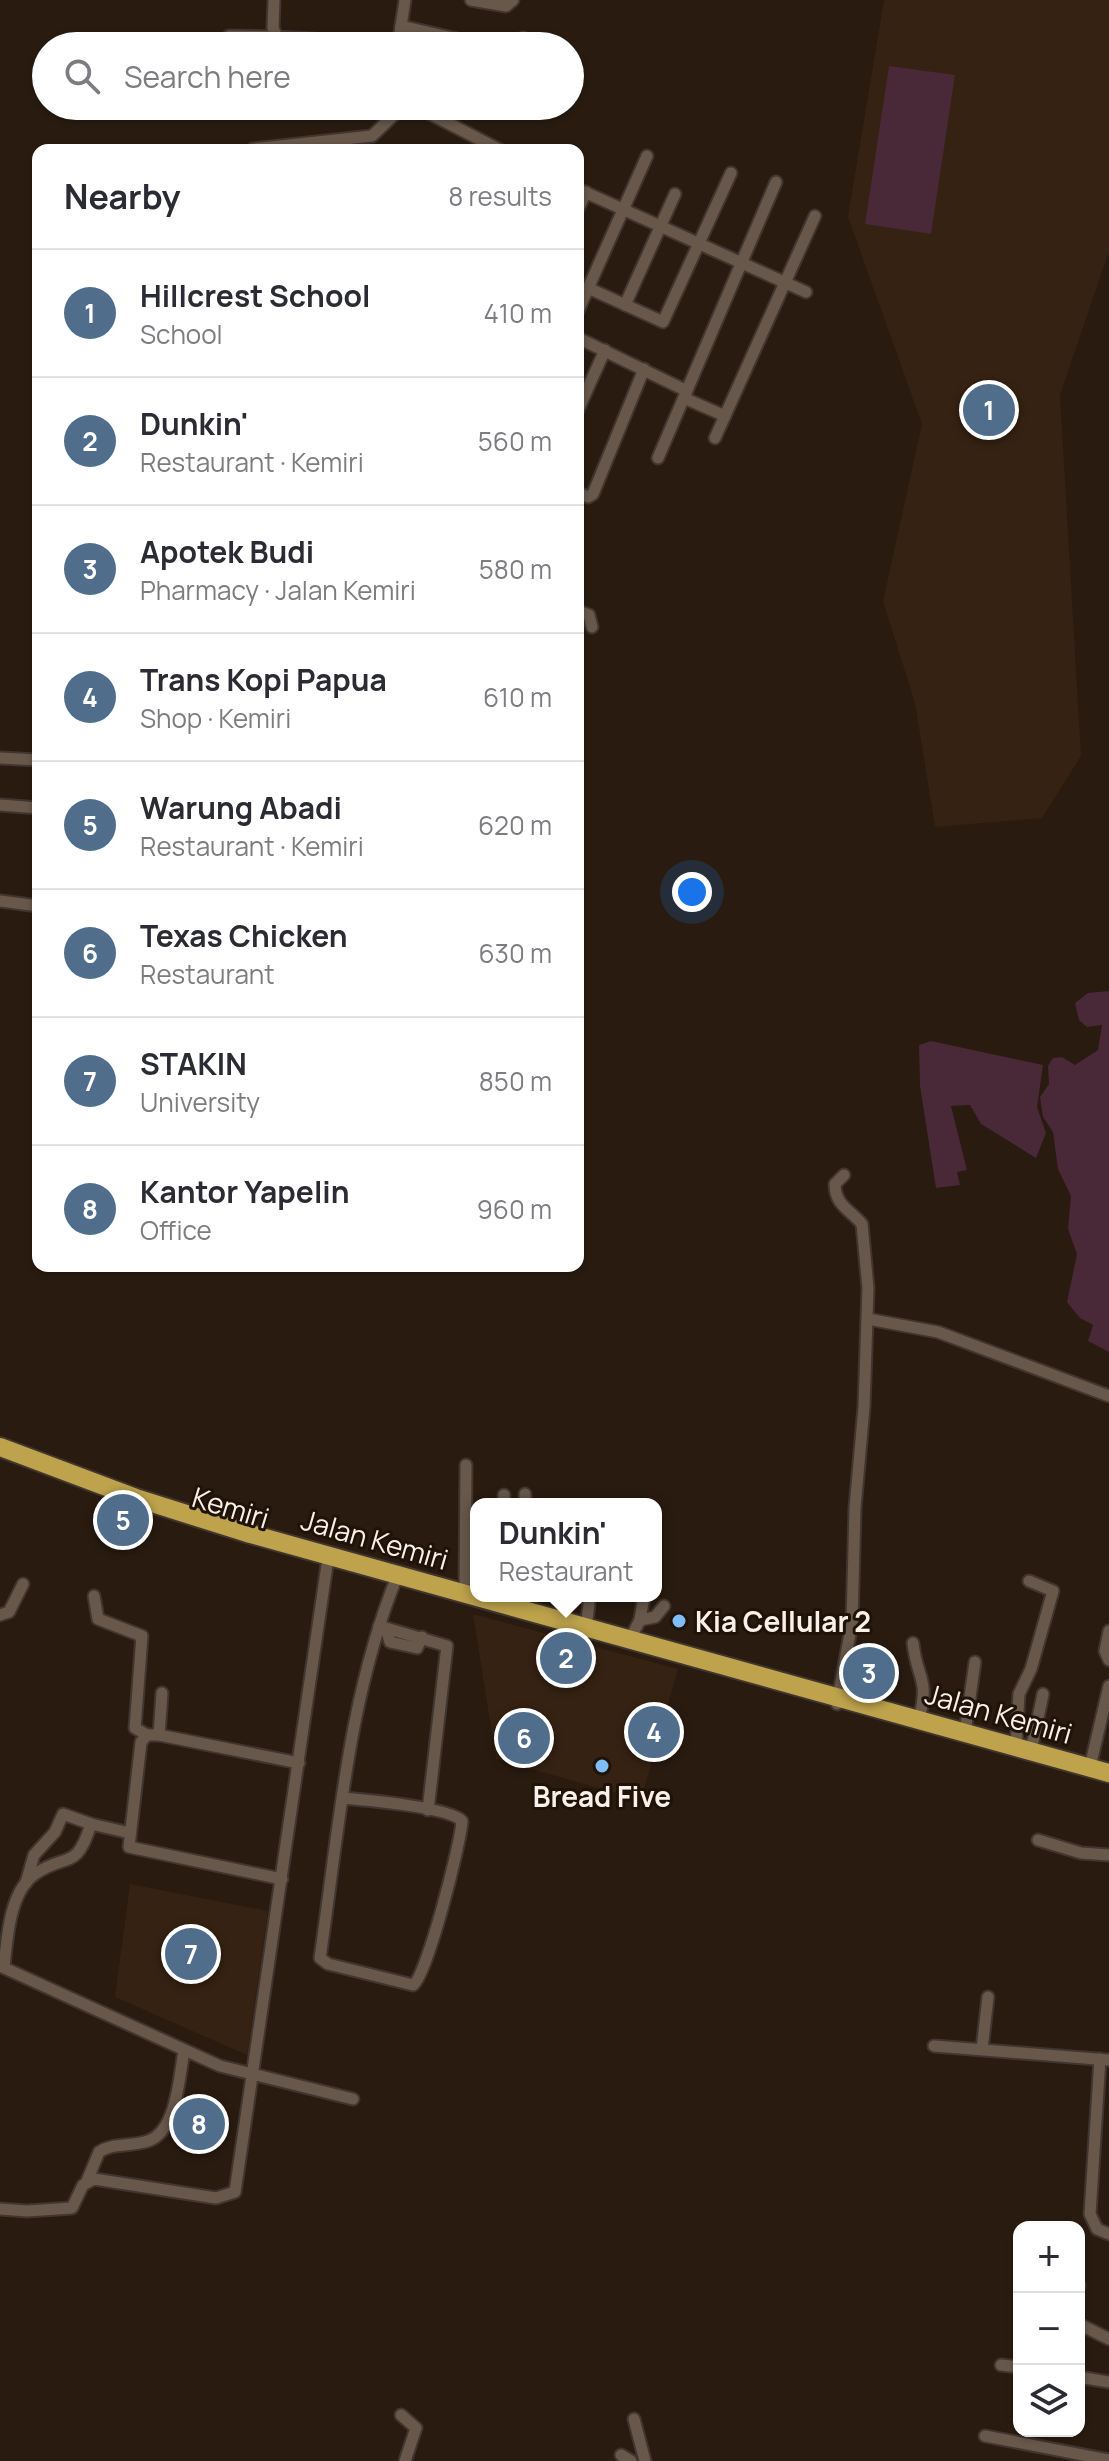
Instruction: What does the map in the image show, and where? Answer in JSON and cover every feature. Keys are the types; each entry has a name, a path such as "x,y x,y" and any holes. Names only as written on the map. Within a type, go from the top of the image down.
{"highway":[{"name":"Jalan Kemiri","path":"0,1447 165,1507 396,1579 470,1594"},
{"name":"Kemiri","path":"0,1458 162,1515 327,1565 396,1579 470,1599"},
{"name":"Kemiri","path":"479,1602 1015,1749"},
{"name":"Jalan Kemiri","path":"506,1602 838,1701 965,1732 1109,1781"},
{"name":"Jalan Kemiri","path":"1015,1749 1109,1773"}],"street":[{"path":"274,0 274,32"},
{"path":"400,32 405,0"},
{"path":"471,0 506,6 513,0"},
{"path":"401,26 427,32"},
{"path":"309,144 372,136 389,120"},
{"path":"442,120 488,144"},
{"path":"584,297 647,156"},
{"path":"588,288 663,322 731,173"},
{"path":"658,458 776,182"},
{"path":"584,191 806,292"},
{"path":"625,305 675,194"},
{"path":"715,438 815,216"},
{"path":"584,341 644,369 725,416"},
{"path":"584,397 605,350"},
{"path":"584,495 593,494 644,369"},
{"path":"584,613 589,615 592,627"},
{"path":"0,758 32,760"},
{"path":"0,805 32,808"},
{"path":"0,901 32,905"},
{"path":"838,1701 852,1623 868,1319 863,1227 835,1195 835,1184 844,1175"},
{"path":"868,1319 938,1332 1109,1396"},
{"path":"465,1593 466,1465"},
{"path":"87,2181 104,2180 205,2197 232,2195 327,1565"},
{"path":"343,1798 457,1816 462,1825 418,1982 407,1984 328,1964 320,1958 352,1733 396,1579"},
{"path":"1015,1749 1019,1694 1031,1669 1053,1591 1029,1581"},
{"path":"0,1615 9,1612 23,1584"},
{"path":"94,1596 98,1619 142,1636 135,1728 153,1735 299,1763"},
{"path":"630,1639 640,1620 643,1602"},
{"path":"586,1627 589,1604"},
{"path":"640,1620 659,1614 664,1606"},
{"path":"382,1627 442,1642 448,1655 428,1810"},
{"path":"1109,1631 1105,1645 1109,1658"},
{"path":"913,1643 915,1658 926,1685 919,1719"},
{"path":"965,1732 975,1662"},
{"path":"1090,1767 1109,1686"},
{"path":"162,1693 153,1735 141,1742 129,1847 282,1879"},
{"path":"1015,1749 1043,1694"},
{"path":"130,1833 63,1814 55,1832 34,1855 7,1929 2,1966 184,2051 252,2075 353,2099"},
{"path":"26,1883 35,1874 71,1861 79,1852 91,1824"},
{"path":"1038,1840 1081,1853 1109,1855"},
{"path":"982,2049 988,1997"},
{"path":"934,2046 1104,2059 1090,2214 1097,2229 1109,2234"},
{"path":"0,2209 40,2211 72,2208 99,2152 117,2144 146,2142 164,2128 184,2051"},
{"path":"1085,2327 1109,2339"},
{"path":"1001,2365 1013,2366"},
{"path":"1085,2378 1109,2382"},
{"path":"401,2415 416,2428 405,2461"},
{"path":"634,2419 645,2461"},
{"path":"985,2436 1109,2460"}],"shaded area":[{"path":"884,0 1109,0 1109,251 1060,395 1081,756 1042,818 935,827 915,703 883,601 922,424 848,217"},
{"path":"889,66 955,75 931,234 865,224"},
{"path":"1109,991 1109,1352 1088,1341 1093,1325 1080,1318 1067,1302 1077,1254 1068,1229 1071,1196 1058,1169 1053,1132 1043,1117 1040,1097 1049,1084 1048,1066 1053,1058 1062,1057 1075,1065 1098,1050 1102,1025 1087,1027 1079,1020 1075,1003 1088,993"},
{"path":"931,1041 1043,1065 1037,1107 1046,1133 1036,1158 981,1124 970,1105 951,1106 967,1170 957,1172 960,1185 936,1188 920,1086 919,1045"},
{"path":"473,1614 678,1669 641,1800 496,1759"},
{"path":"130,1884 268,1911 247,2055 115,1997"}],"place":[{"name":"Hillcrest School","path":"989,410"},
{"name":"Warung Abadi","path":"123,1520"},
{"name":"Kia Cellular 2","path":"679,1621"},
{"name":"Dunkin'","path":"566,1658"},
{"name":"Apotek Budi","path":"869,1673"},
{"name":"Trans Kopi Papua","path":"654,1732"},
{"name":"Texas Chicken","path":"524,1738"},
{"name":"Bread Five","path":"602,1766"},
{"name":"STAKIN","path":"191,1954"},
{"name":"Kantor Yapelin","path":"199,2124"}]}
